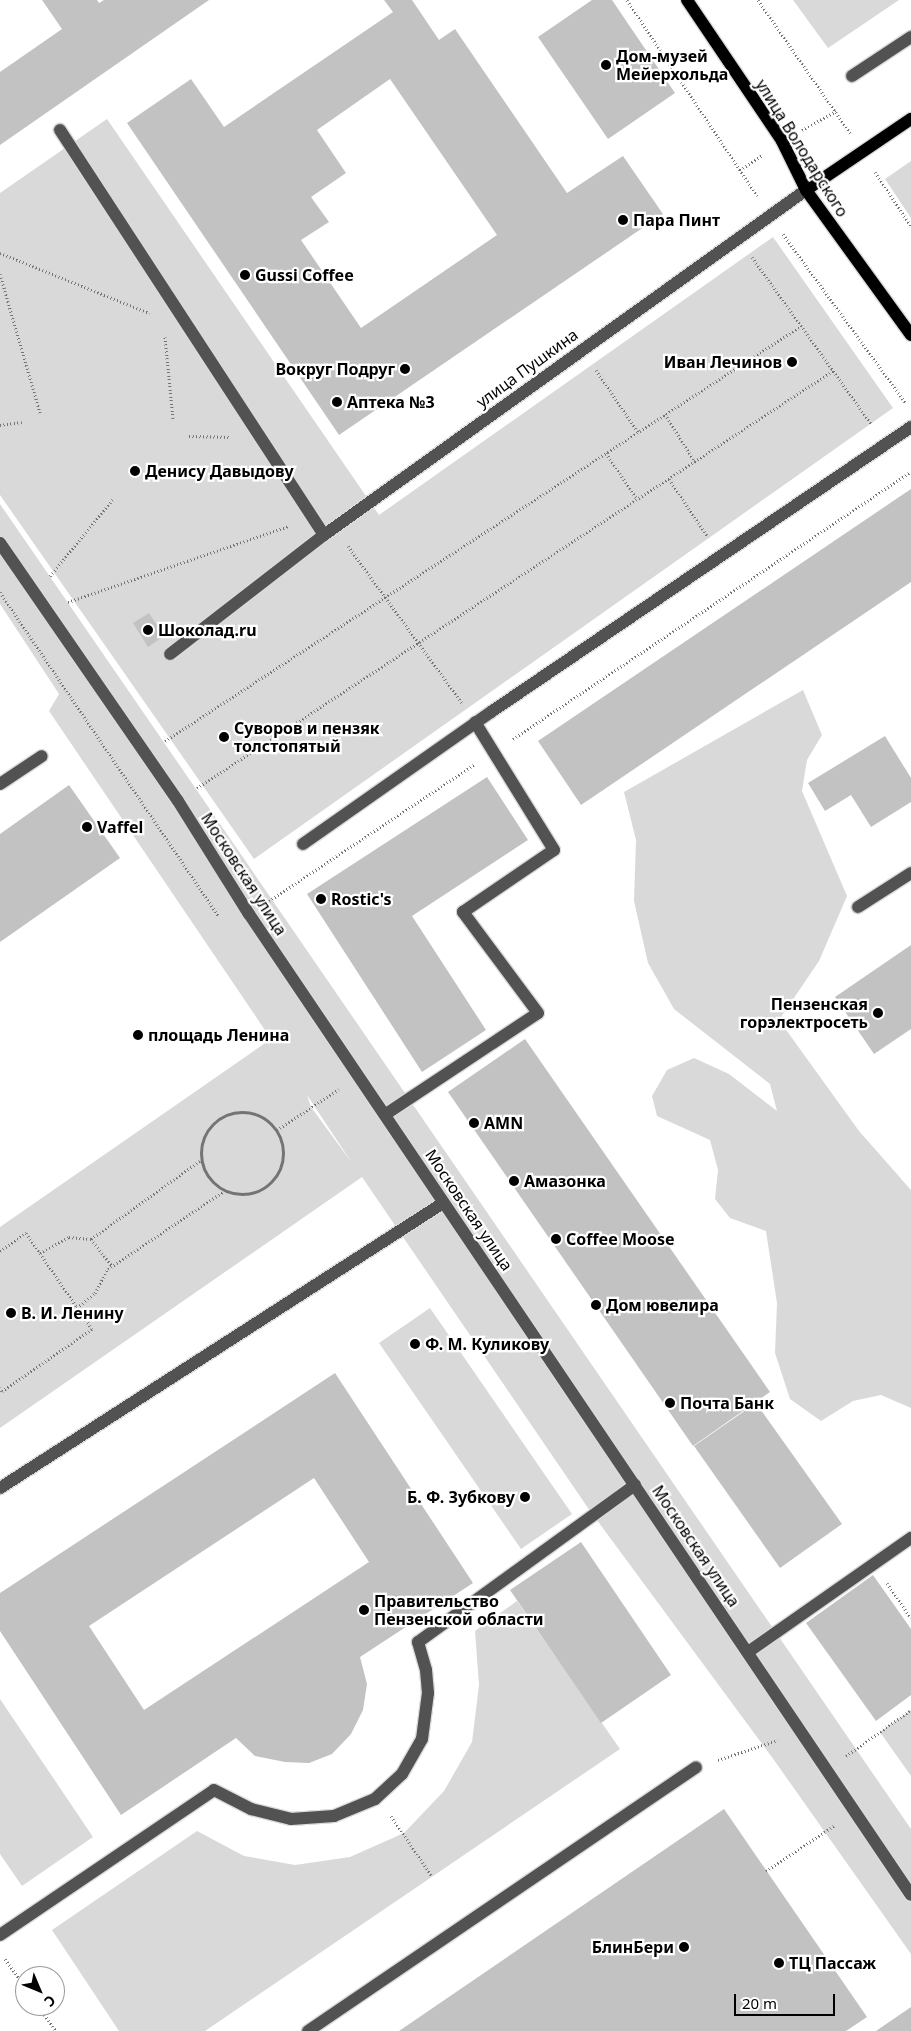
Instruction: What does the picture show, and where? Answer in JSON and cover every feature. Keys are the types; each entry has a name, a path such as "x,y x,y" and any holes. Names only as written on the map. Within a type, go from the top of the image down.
{"main road":[{"name":"улица Володарского","path":"687,0 782,141 806,190 911,335"},
{"name":"улица Пушкина","path":"806,190 911,119"}],"street":[{"path":"852,76 911,37"},
{"path":"60,130 312,518 329,531"},
{"name":"улица Пушкина","path":"170,654 329,531 737,236 806,190"},
{"path":"302,844 475,722 911,427"},
{"name":"Московская улица","path":"0,543 178,801 249,914 386,1114 444,1203 911,1895"},
{"path":"386,1114 538,1014 463,912 554,850 475,722"},
{"path":"0,784 42,756"},
{"path":"858,907 911,873"},
{"path":"0,1488 444,1203"},
{"path":"0,1935 214,1790 251,1809 291,1819 334,1816 378,1796 402,1774 422,1739 428,1693 426,1670 418,1642 635,1485"},
{"path":"748,1652 911,1538"},
{"path":"308,2031 696,1767"}],"path":[{"path":"758,0 911,226"},
{"path":"737,236 885,444"},
{"path":"0,253 154,315"},
{"path":"0,274 40,413"},
{"path":"146,754 801,326"},
{"path":"164,328 173,419"},
{"path":"581,349 638,432"},
{"path":"178,801 834,370"},
{"path":"666,414 695,462"},
{"path":"0,425 22,422"},
{"path":"190,436 261,438"},
{"path":"606,453 638,499"},
{"path":"249,914 911,472"},
{"path":"669,479 721,555"},
{"path":"45,582 113,499"},
{"path":"46,612 60,604 312,518"},
{"path":"329,531 385,598 475,722"},
{"path":"0,592 89,727"},
{"path":"277,1130 359,1074"},
{"path":"231,1113 257,1114 277,1130 284,1158 271,1183 245,1194 225,1190 208,1177 202,1160 203,1139 210,1127 231,1113"},
{"path":"40,1253 69,1237 90,1239 202,1160"},
{"path":"77,1308 95,1294 112,1266 225,1190"},
{"path":"0,1251 26,1233 92,1329 2,1391 0,1388"},
{"path":"90,1239 112,1266"},
{"path":"874,1564 911,1618"},
{"path":"826,1770 911,1710"},
{"path":"696,1767 801,1733"},
{"path":"378,1796 432,1876"},
{"path":"766,1871 855,1812"},
{"path":"0,1952 15,1973"},
{"path":"45,2016 56,2031"}],"shaded area":[{"path":"793,0 899,0 828,48"},
{"path":"107,119 379,515 773,237 893,408 254,859 0,495 0,193"},
{"path":"911,161 911,218 885,179"},
{"path":"0,504 911,1829 911,1954 774,1760 588,1508 362,1177 0,1428 0,1227 271,1039 49,711 59,694 0,604","holes":["307,1095 352,1163 311,1107"]},
{"path":"803,690 822,735 807,760 802,791 847,896 819,961 779,1020 859,1131 911,1190 911,1408 881,1395 853,1401 821,1421 790,1399 775,1353 777,1303 766,1231 730,1218 715,1199 718,1170 710,1140 657,1116 652,1096 667,1070 694,1058 729,1074 777,1111 770,1084 674,1009 648,963 634,901 636,840 624,792"},
{"path":"430,1308 572,1514 521,1549 379,1343"},
{"path":"517,1601 620,1749 205,2031 119,2031 52,1930 197,1831 244,1856 295,1865 350,1857 404,1833 444,1791 472,1742 479,1685 475,1631"},
{"path":"0,1699 93,1837 22,1886 0,1854"},
{"path":"911,1710 911,1776 880,1732"}],"building":[{"path":"42,0 97,0 99,3 104,0 209,0 0,145 0,72 62,29"},
{"path":"384,0 412,0 439,40 455,29 567,193 623,156 663,214 339,435 127,123 191,79 224,127 393,12","holes":["390,79 497,235 361,328 301,240 329,222 311,197 346,173 317,130"]},
{"name":"Дом-музей Мейерхольда","path":"592,0 612,0 675,93 608,139 538,37"},
{"path":"911,489 911,582 581,805 538,741"},
{"name":"Шоколад.ru","path":"149,613 164,636 148,647 133,623"},
{"path":"885,736 911,778 911,802 871,827 851,795 825,811 808,783"},
{"path":"487,777 528,840 412,916 486,1030 422,1072 307,894"},
{"path":"69,785 120,858 0,942 0,834"},
{"name":"Пензенская горэлектросеть","path":"911,945 911,1029 874,1054 835,997"},
{"path":"525,1039 770,1392 693,1446 448,1092"},
{"name":"Правительство Пензенской области","path":"335,1373 473,1583 360,1657 367,1684 363,1710 351,1734 332,1754 309,1763 285,1762 255,1756 236,1738 121,1815 0,1631 0,1593","holes":["314,1478 369,1562 144,1710 89,1626"]},
{"path":"756,1403 842,1524 780,1568 694,1446"},
{"path":"581,1542 671,1675 601,1723 510,1590"},
{"path":"873,1575 911,1629 911,1695 876,1721 806,1623"},
{"path":"724,1809 867,2017 846,2031 399,2031"},
{"path":"911,2007 911,2031 876,2031"}],"place":[{"name":"Дом-музей Мейерхольда","path":"606,65"},
{"name":"Пара Пинт","path":"623,220"},
{"name":"Gussi Coffee","path":"245,275"},
{"name":"Иван Лечинов","path":"792,362"},
{"name":"Вокруг Подруг","path":"405,369"},
{"name":"Аптека №3","path":"337,402"},
{"name":"Денису Давыдову","path":"135,471"},
{"name":"Шоколад.ru","path":"148,630"},
{"name":"Суворов и пензяк толстопятый","path":"224,737"},
{"name":"Vaffel","path":"87,827"},
{"name":"Rostic's","path":"321,899"},
{"name":"Пензенская горэлектросеть","path":"878,1013"},
{"name":"площадь Ленина","path":"138,1035"},
{"name":"AMN","path":"474,1123"},
{"name":"Амазонка","path":"514,1181"},
{"name":"Coffee Moose","path":"556,1239"},
{"name":"Дом ювелира","path":"596,1305"},
{"name":"В. И. Ленину","path":"11,1313"},
{"name":"Ф. М. Куликову","path":"415,1344"},
{"name":"Почта Банк","path":"670,1403"},
{"name":"Б. Ф. Зубкову","path":"525,1497"},
{"name":"Правительство Пензенской области","path":"364,1610"},
{"name":"БлинБери","path":"684,1947"},
{"name":"ТЦ Пассаж","path":"779,1963"}]}
